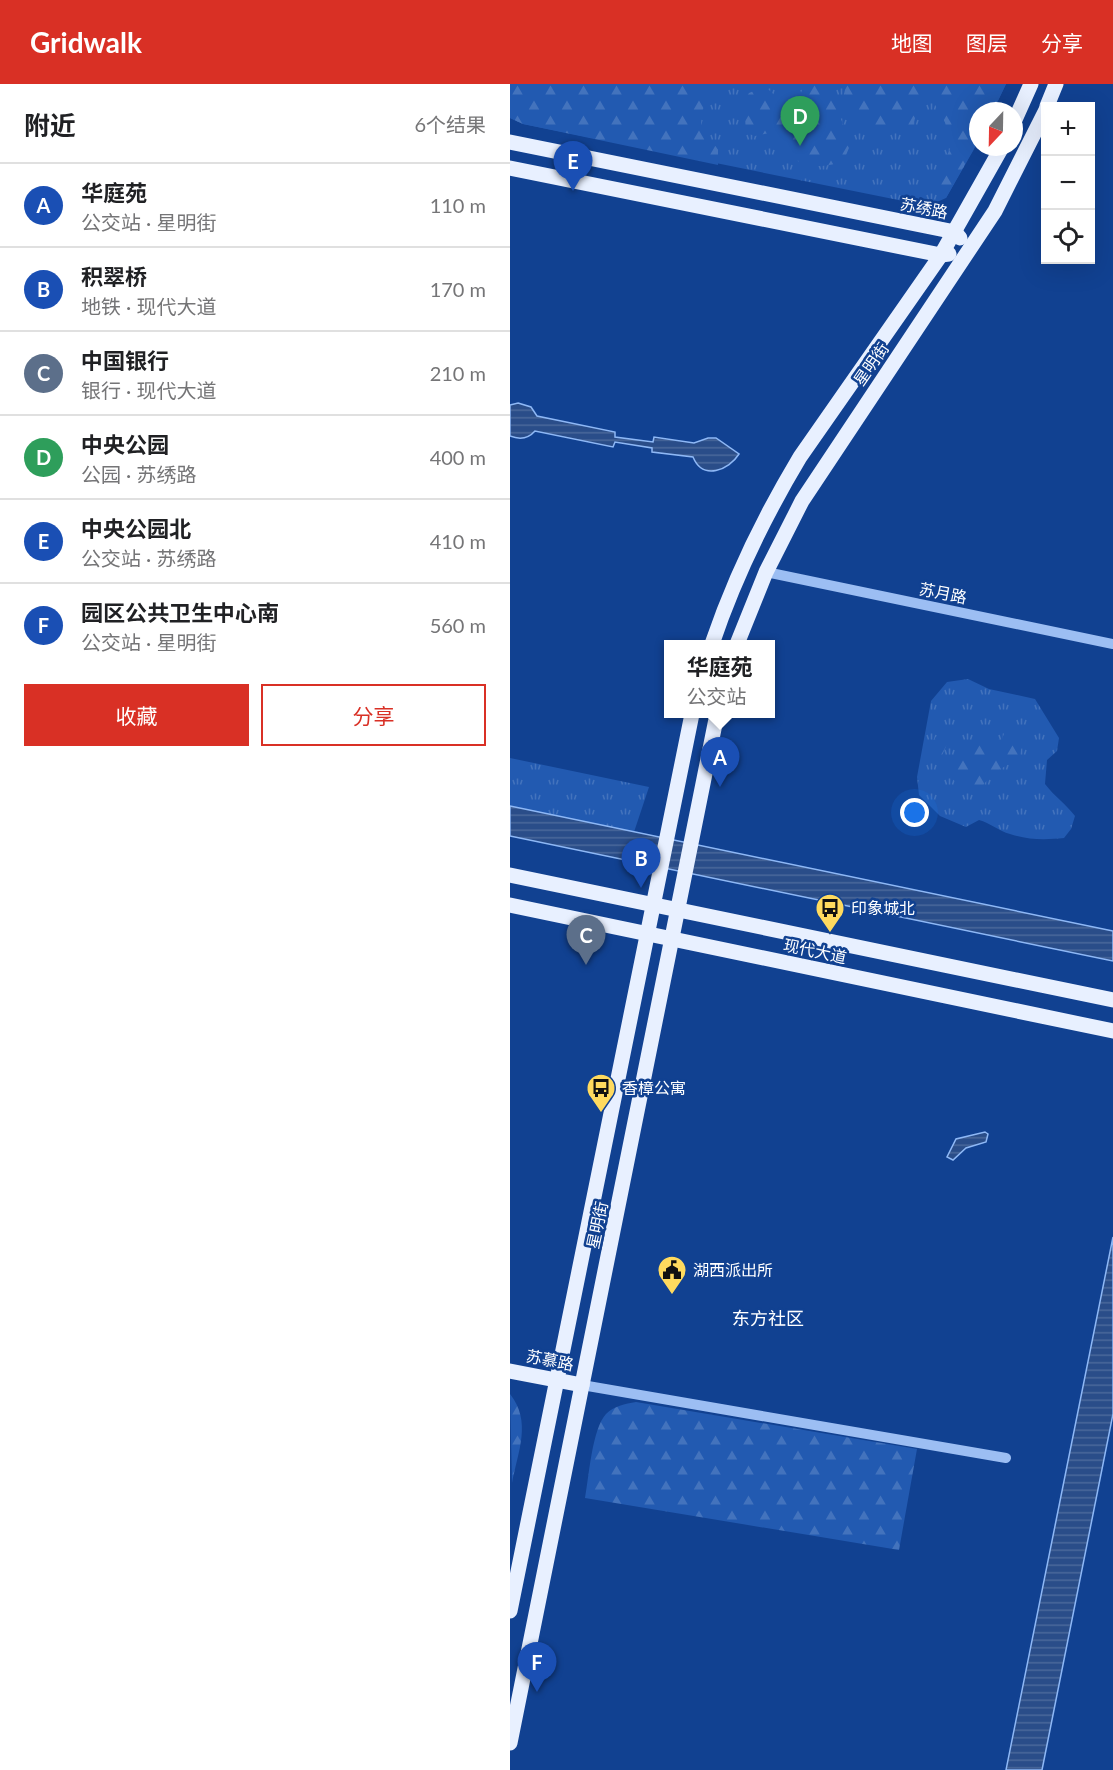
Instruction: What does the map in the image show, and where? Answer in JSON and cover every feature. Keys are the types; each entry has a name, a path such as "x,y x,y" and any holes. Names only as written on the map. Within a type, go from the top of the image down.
{"main road":[{"path":"1023,102 1031,84"},
{"name":"星明街","path":"1048,102 1056,84"},
{"name":"星明街","path":"739,640 766,572 822,468 1008,189 1041,119"},
{"name":"苏绣路","path":"510,142 955,232 969,250"},
{"name":"星明街","path":"714,640 747,554 786,480 941,255 997,156"},
{"path":"510,168 941,255 969,250"},
{"name":"星明街","path":"510,1611 691,718"},
{"name":"星明街","path":"510,1743 716,718"},
{"name":"现代大道","path":"510,875 1113,999"},
{"name":"现代大道","path":"510,905 1113,1031"},
{"name":"苏慕路","path":"510,1371 582,1385"}],"street":[{"name":"苏月路","path":"766,572 1113,644"},
{"path":"582,1385 1006,1458"}],"green space":[{"path":"510,84 1006,84 997,102 969,102 970,156 946,198 928,206 523,124 510,118"},
{"path":"510,84 712,84 702,112 701,125 704,133 718,149 718,165 523,124 510,118"},
{"path":"805,84 821,84 835,105 851,143 844,160 822,166 806,164 792,158 784,147 782,136 778,131 755,136 746,133 744,101 749,93 761,88 769,90 785,105 798,99"},
{"path":"844,84 918,84 920,100 913,125 905,129 872,131 859,127 847,110"},
{"path":"932,84 1006,84 997,102 969,102 970,156 946,198 937,179 953,136 934,103"},
{"path":"968,679 989,689 1035,699 1059,738 1057,751 1047,760 1045,784 1075,816 1071,829 1064,838 1023,837 1006,833 979,820 966,827 940,816 919,795 917,777 931,701 947,682"},
{"path":"1007,726 1015,729 1022,746 1019,758 992,774 977,793 965,790 949,772 947,760 962,749 1002,739"},
{"path":"941,734 945,736 947,744 940,760 933,763 928,756 929,749 933,740"},
{"path":"510,758 649,787 634,832 510,806"},
{"path":"510,1394 517,1405 522,1426 522,1437 512,1483"},
{"path":"636,1402 917,1449 899,1550 585,1498 594,1442 601,1421 613,1409"}],"shaded area":[{"path":"518,403 531,407 537,416 615,432 615,437 653,442 654,437 694,443 716,438 739,454 729,465 709,471 697,464 693,457 652,452 652,448 615,442 613,447 535,431 527,437 514,437 510,436 510,405"},
{"path":"510,806 1113,931 1113,961 510,836"},
{"path":"985,1132 988,1134 986,1142 966,1148 953,1160 947,1157 956,1139"},
{"path":"1113,1237 1113,1414 1042,1770 1006,1770"}],"place":[{"name":"中央公园","path":"800,146"},
{"name":"中央公园北","path":"573,191"},
{"name":"华庭苑","path":"720,787"},
{"name":"积翠桥","path":"641,888"},
{"name":"印象城北","path":"830,934"},
{"name":"中国银行","path":"586,965"},
{"name":"香樟公寓","path":"601,1114"},
{"name":"湖西派出所","path":"672,1296"},
{"name":"园区公共卫生中心南","path":"537,1692"}],"district":[{"name":"东方社区","path":"768,1319"}]}
